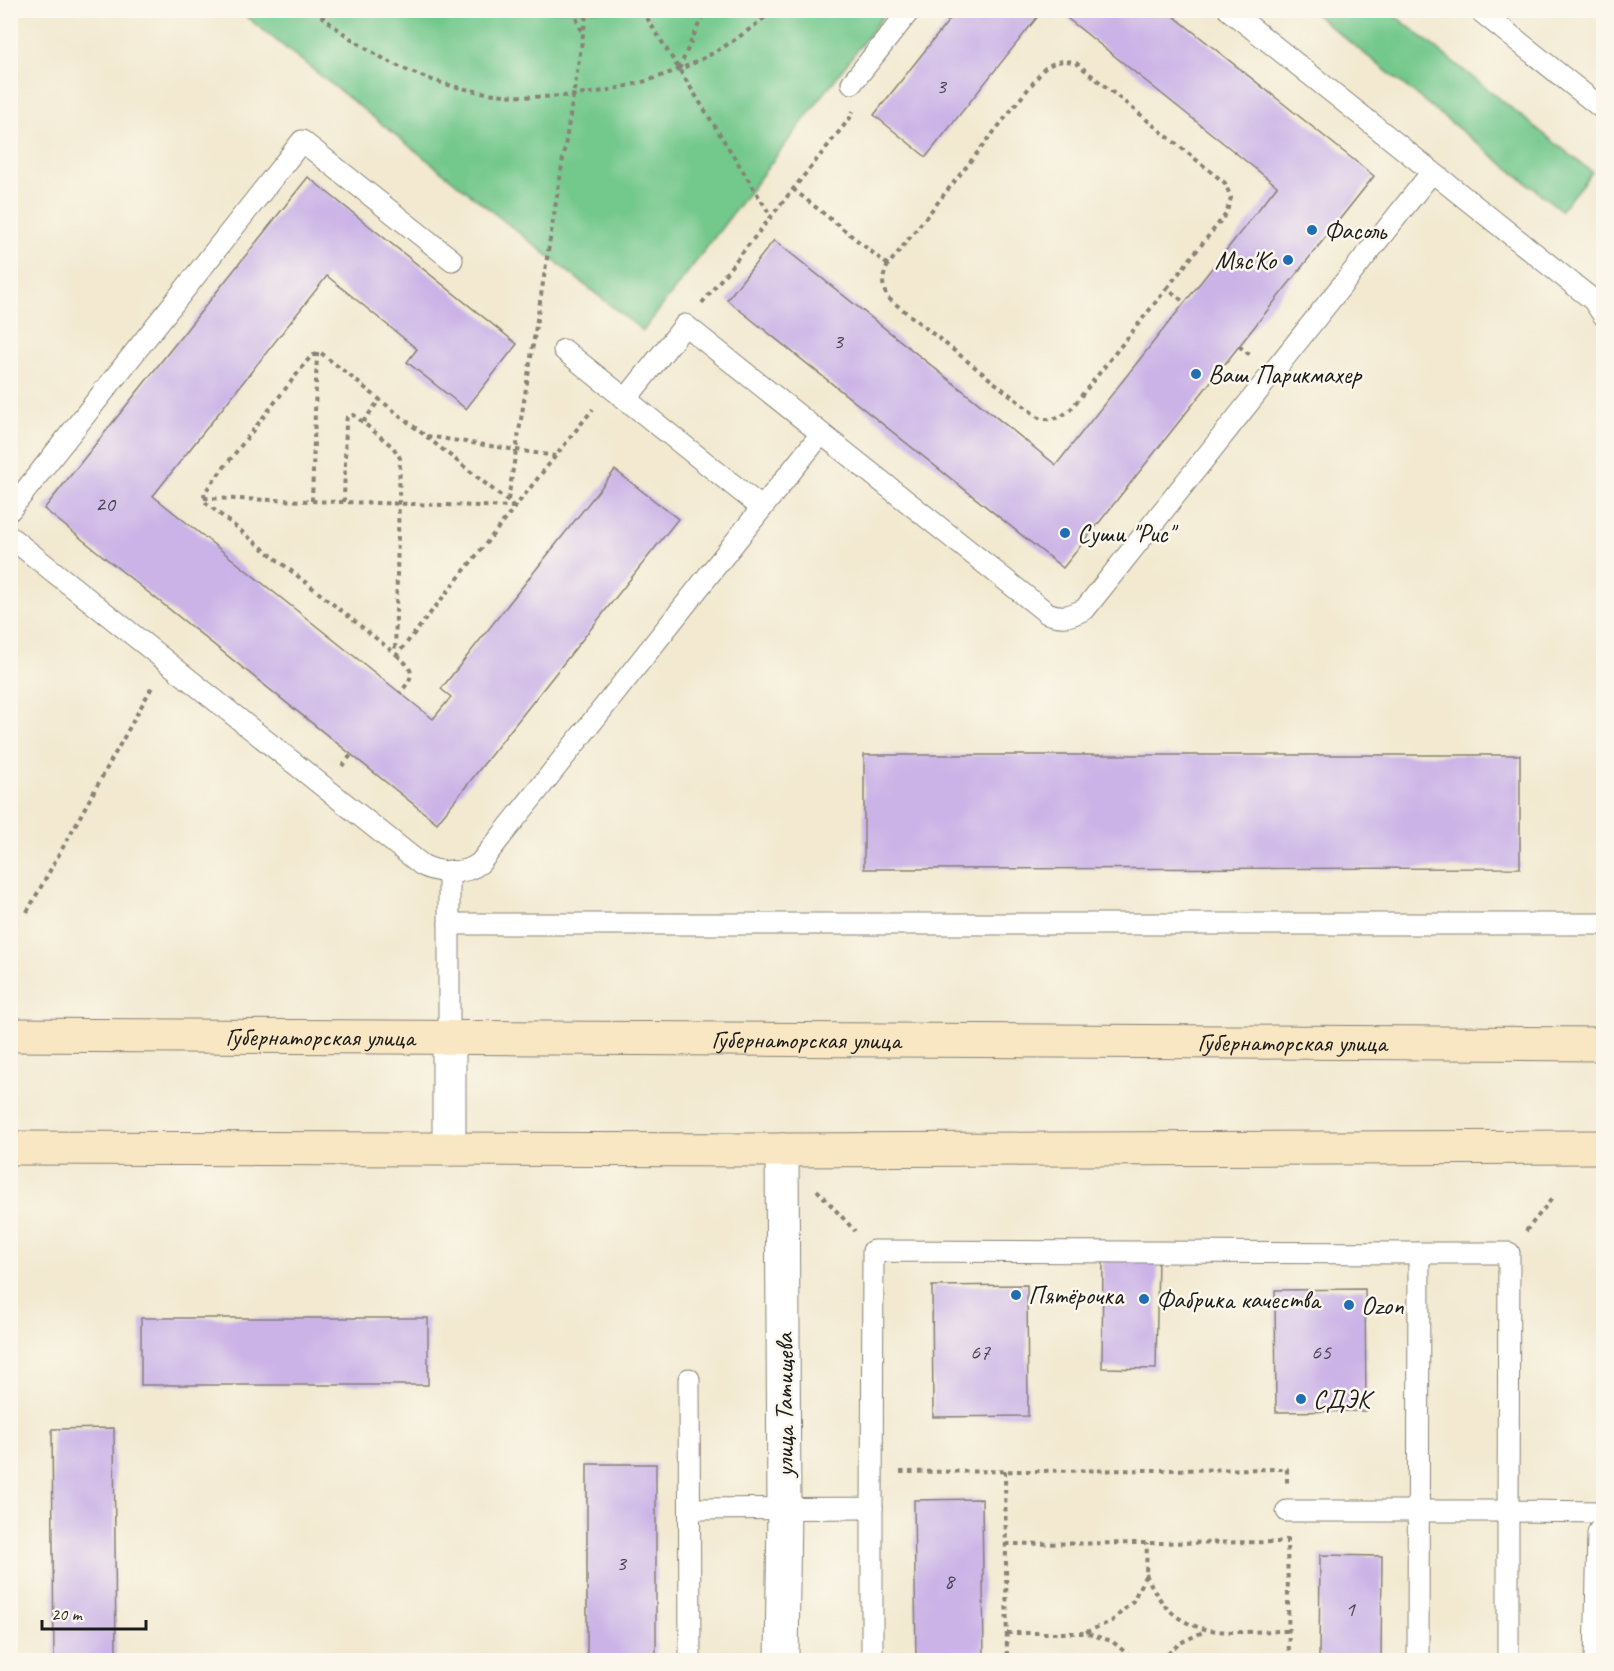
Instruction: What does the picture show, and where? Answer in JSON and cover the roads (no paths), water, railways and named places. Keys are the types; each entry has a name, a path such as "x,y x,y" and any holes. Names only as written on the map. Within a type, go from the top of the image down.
{"street":[{"name":"Губернаторская улица","path":"10,1035 1604,1044"},
{"path":"449,1038 449,1149"},
{"path":"10,1148 782,1150 1604,1148"},
{"name":"улица Татищева","path":"782,1150 784,1508 782,1660"},
{"path":"1601,1660 1604,1534"}],"lane":[{"path":"852,83 910,10"},
{"path":"1229,10 1593,300 1604,316"},
{"path":"1479,10 1604,110"},
{"path":"10,510 302,141 452,260"},
{"path":"626,399 685,325 1047,613 1059,617 1070,617 1085,609 1432,172"},
{"path":"564,350 762,508"},
{"path":"10,537 422,865 432,870 468,870 480,863 821,434"},
{"path":"449,871 449,1038"},
{"path":"449,924 1604,924"},
{"path":"872,1660 873,1251 1509,1253 1508,1660"},
{"path":"1418,1660 1419,1253"},
{"path":"690,1379 690,1660"},
{"path":"690,1509 872,1508"},
{"path":"1287,1511 1604,1512"}],"place":[{"name":"Фасоль","path":"1312,230"},
{"name":"Мяс'Ко","path":"1288,260"},
{"name":"Ваш Парикмахер","path":"1196,374"},
{"name":"Суши \"Рис\"","path":"1065,533"},
{"name":"Пятёрочка","path":"1016,1295"},
{"name":"Фабрика качества","path":"1144,1299"},
{"name":"Ozon","path":"1349,1305"},
{"name":"СДЭК","path":"1301,1399"}]}
